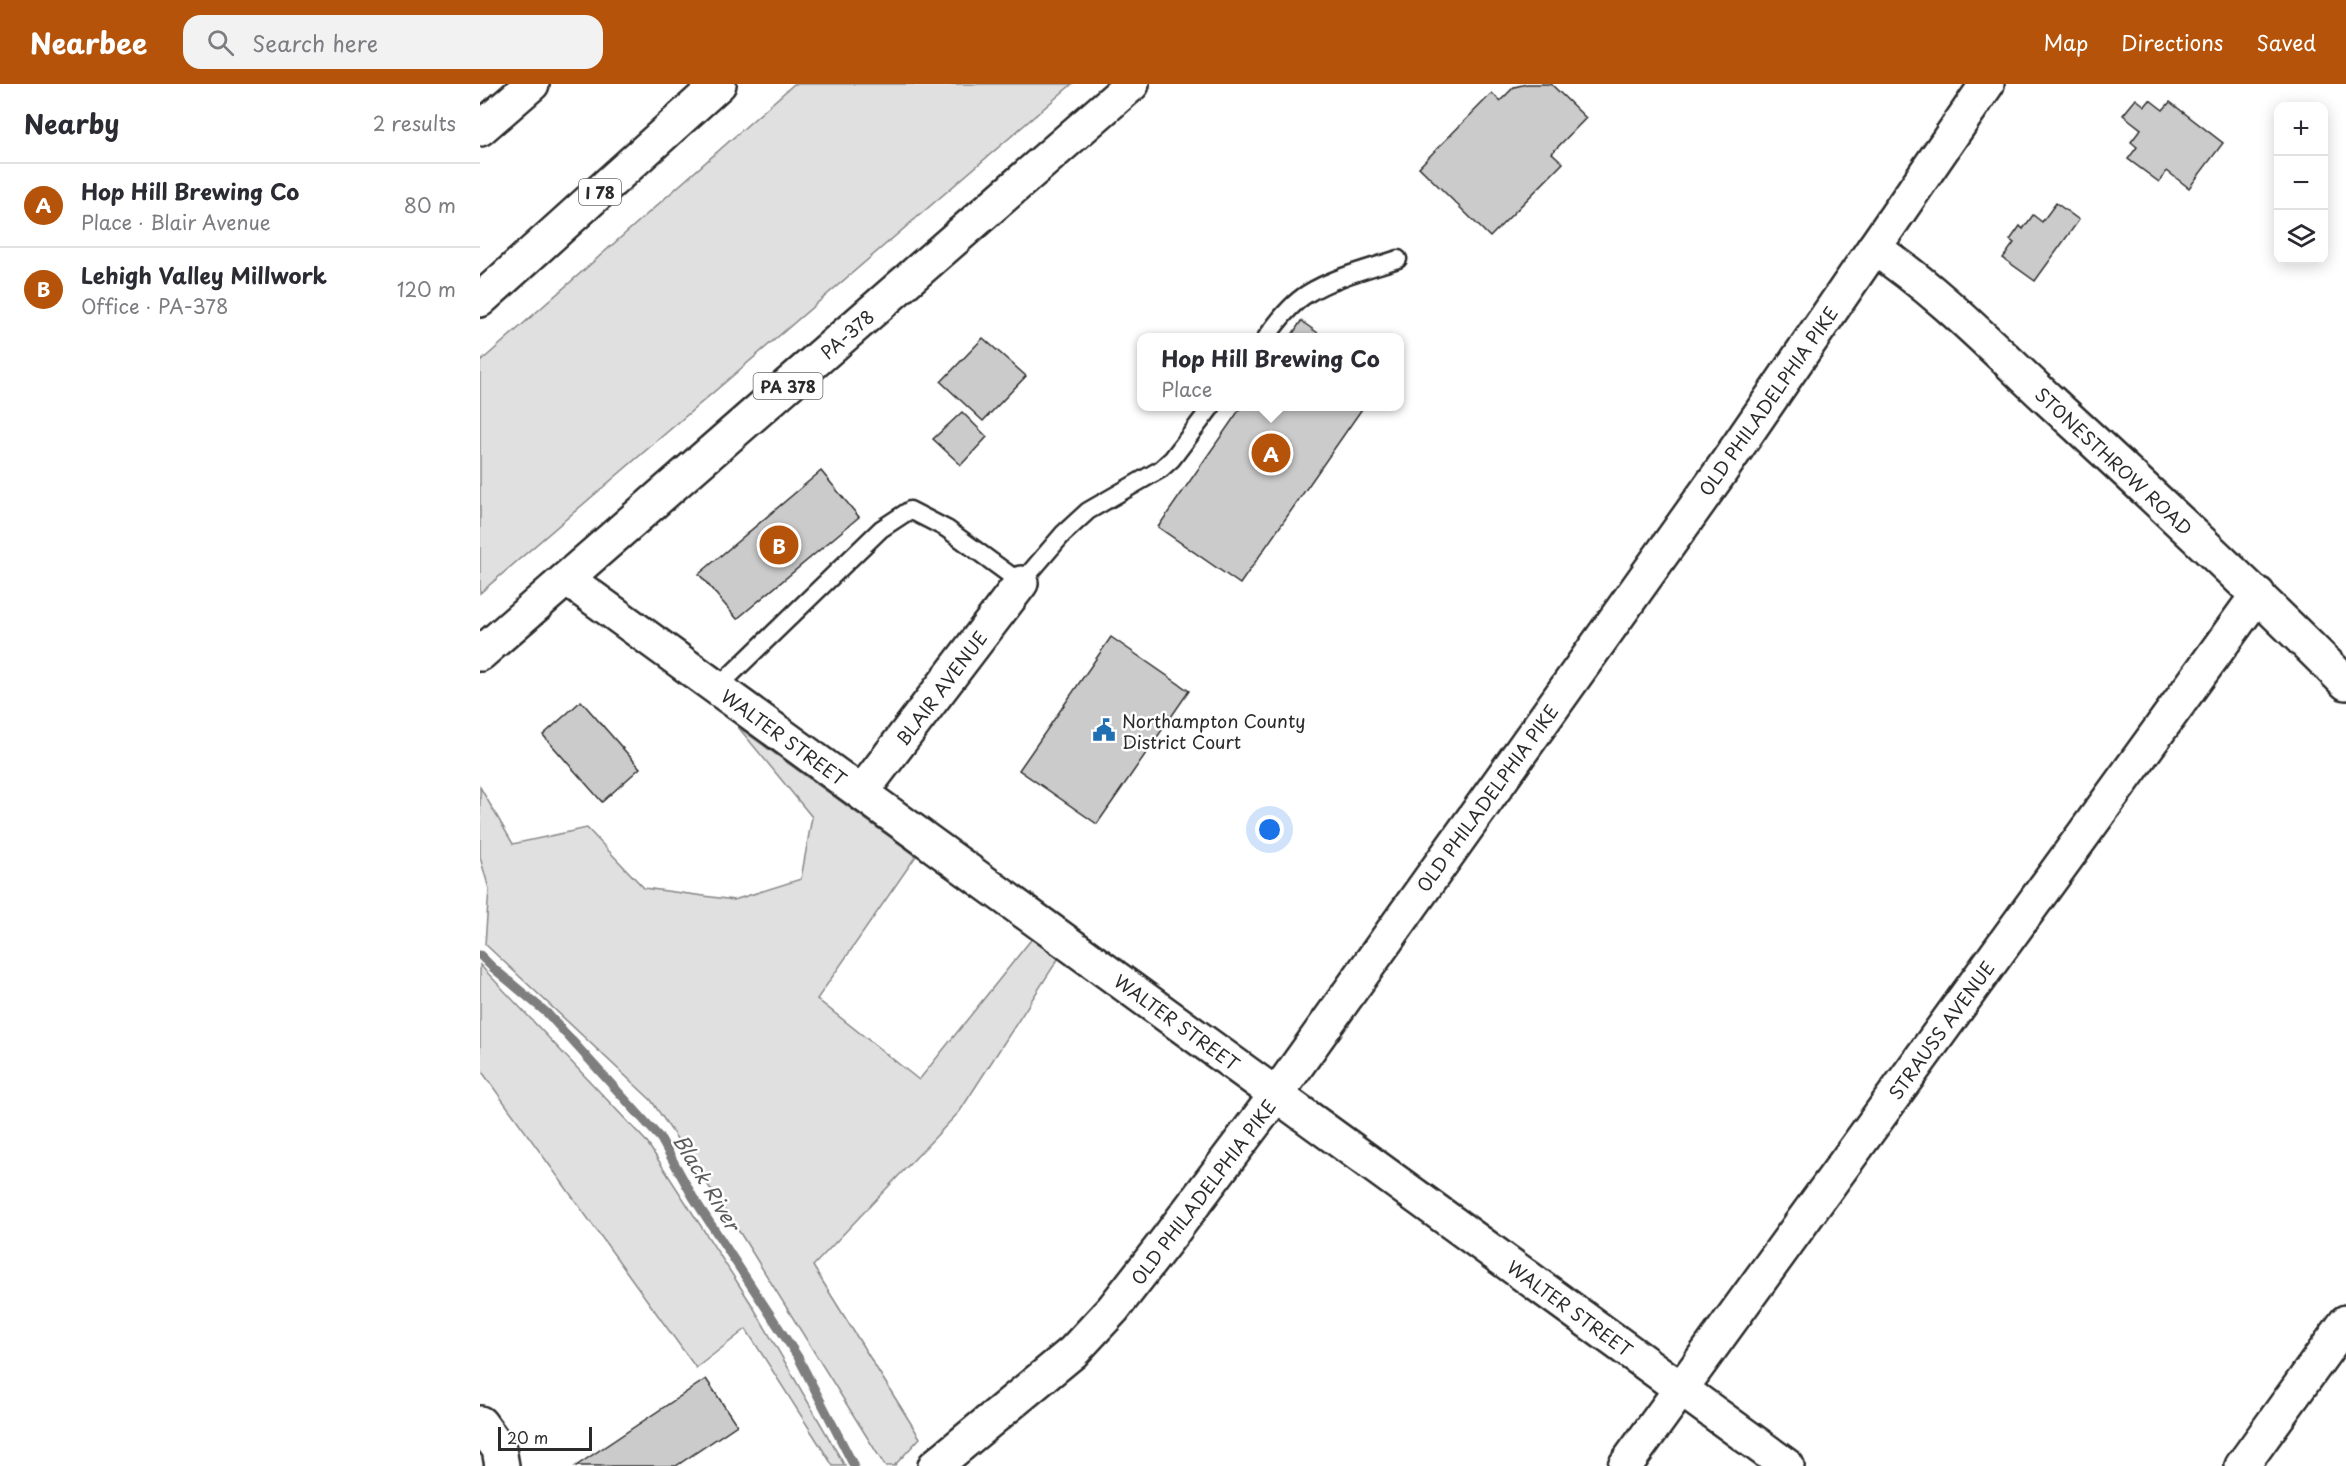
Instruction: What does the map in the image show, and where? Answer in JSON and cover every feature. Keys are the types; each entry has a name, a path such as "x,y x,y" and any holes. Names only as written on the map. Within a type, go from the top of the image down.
{"main road":[{"path":"480,129 532,84"},
{"name":"I 78","path":"480,300 719,84"},
{"name":"PA-378","path":"480,654 1132,84"},
{"name":"OLD PHILADELPHIA PIKE","path":"935,1466 1073,1352 1113,1309 1276,1095 1719,474 1987,84"},
{"name":"STONESTHROW ROAD","path":"1874,248 1909,271 2258,594 2346,683"},
{"name":"WALTER STREET","path":"567,579 1787,1466"},
{"name":"BLAIR AVENUE","path":"861,793 1021,583"},
{"name":"STRAUSS AVENUE","path":"1624,1466 2258,594"},
{"path":"2242,1466 2346,1322"},
{"path":"480,1423 500,1449 502,1466"}],"lane":[{"path":"1270,333 1281,317 1306,294 1398,259"},
{"path":"717,688 881,529 910,510 947,529 1021,583 1063,534 1088,511 1161,469 1172,459 1208,411"}],"shaded area":[{"path":"794,84 1072,84 480,593 480,362"},
{"path":"738,727 916,856 817,999 919,1080 1034,936 1062,953 960,1111 813,1266 920,1438 894,1466 885,1466 742,1236 651,1100 485,944 489,889 480,857 480,787 513,844 587,828 644,888 734,900 801,879 812,817"},
{"path":"480,965 646,1141 752,1305 845,1466 833,1466 746,1329 696,1368 480,1069"}],"building":[{"path":"1527,84 1551,84 1586,118 1552,153 1563,163 1490,237 1419,167 1492,93 1500,101 1514,87"},
{"path":"2136,99 2145,106 2150,100 2163,110 2170,102 2223,143 2189,188 2167,171 2159,182 2128,159 2137,147 2131,142 2141,129 2123,115"},
{"path":"2056,203 2079,220 2035,281 2003,258 2014,243 2010,240 2020,226 2023,229 2033,215 2042,222"},
{"path":"1301,321 1318,333 1293,333"},
{"path":"983,338 1026,376 983,421 941,382"},
{"path":"1239,411 1361,411 1240,584 1158,527"},
{"path":"962,412 987,437 961,465 933,439"},
{"path":"821,471 859,517 737,619 699,574"},
{"name":"Northampton County District Court","path":"1111,637 1189,691 1097,824 1019,770"},
{"path":"581,701 640,768 602,802 543,735"},
{"path":"706,1379 737,1425 676,1466 576,1466"}],"waterway":[{"name":"Black River","path":"480,955 547,1013 661,1139 693,1197 798,1357 854,1466"}],"place":[{"name":"Hop Hill Brewing Co","path":"1271,453"},
{"name":"Lehigh Valley Millwork","path":"779,545"},
{"name":"Northampton County District Court","path":"1104,730"}]}
